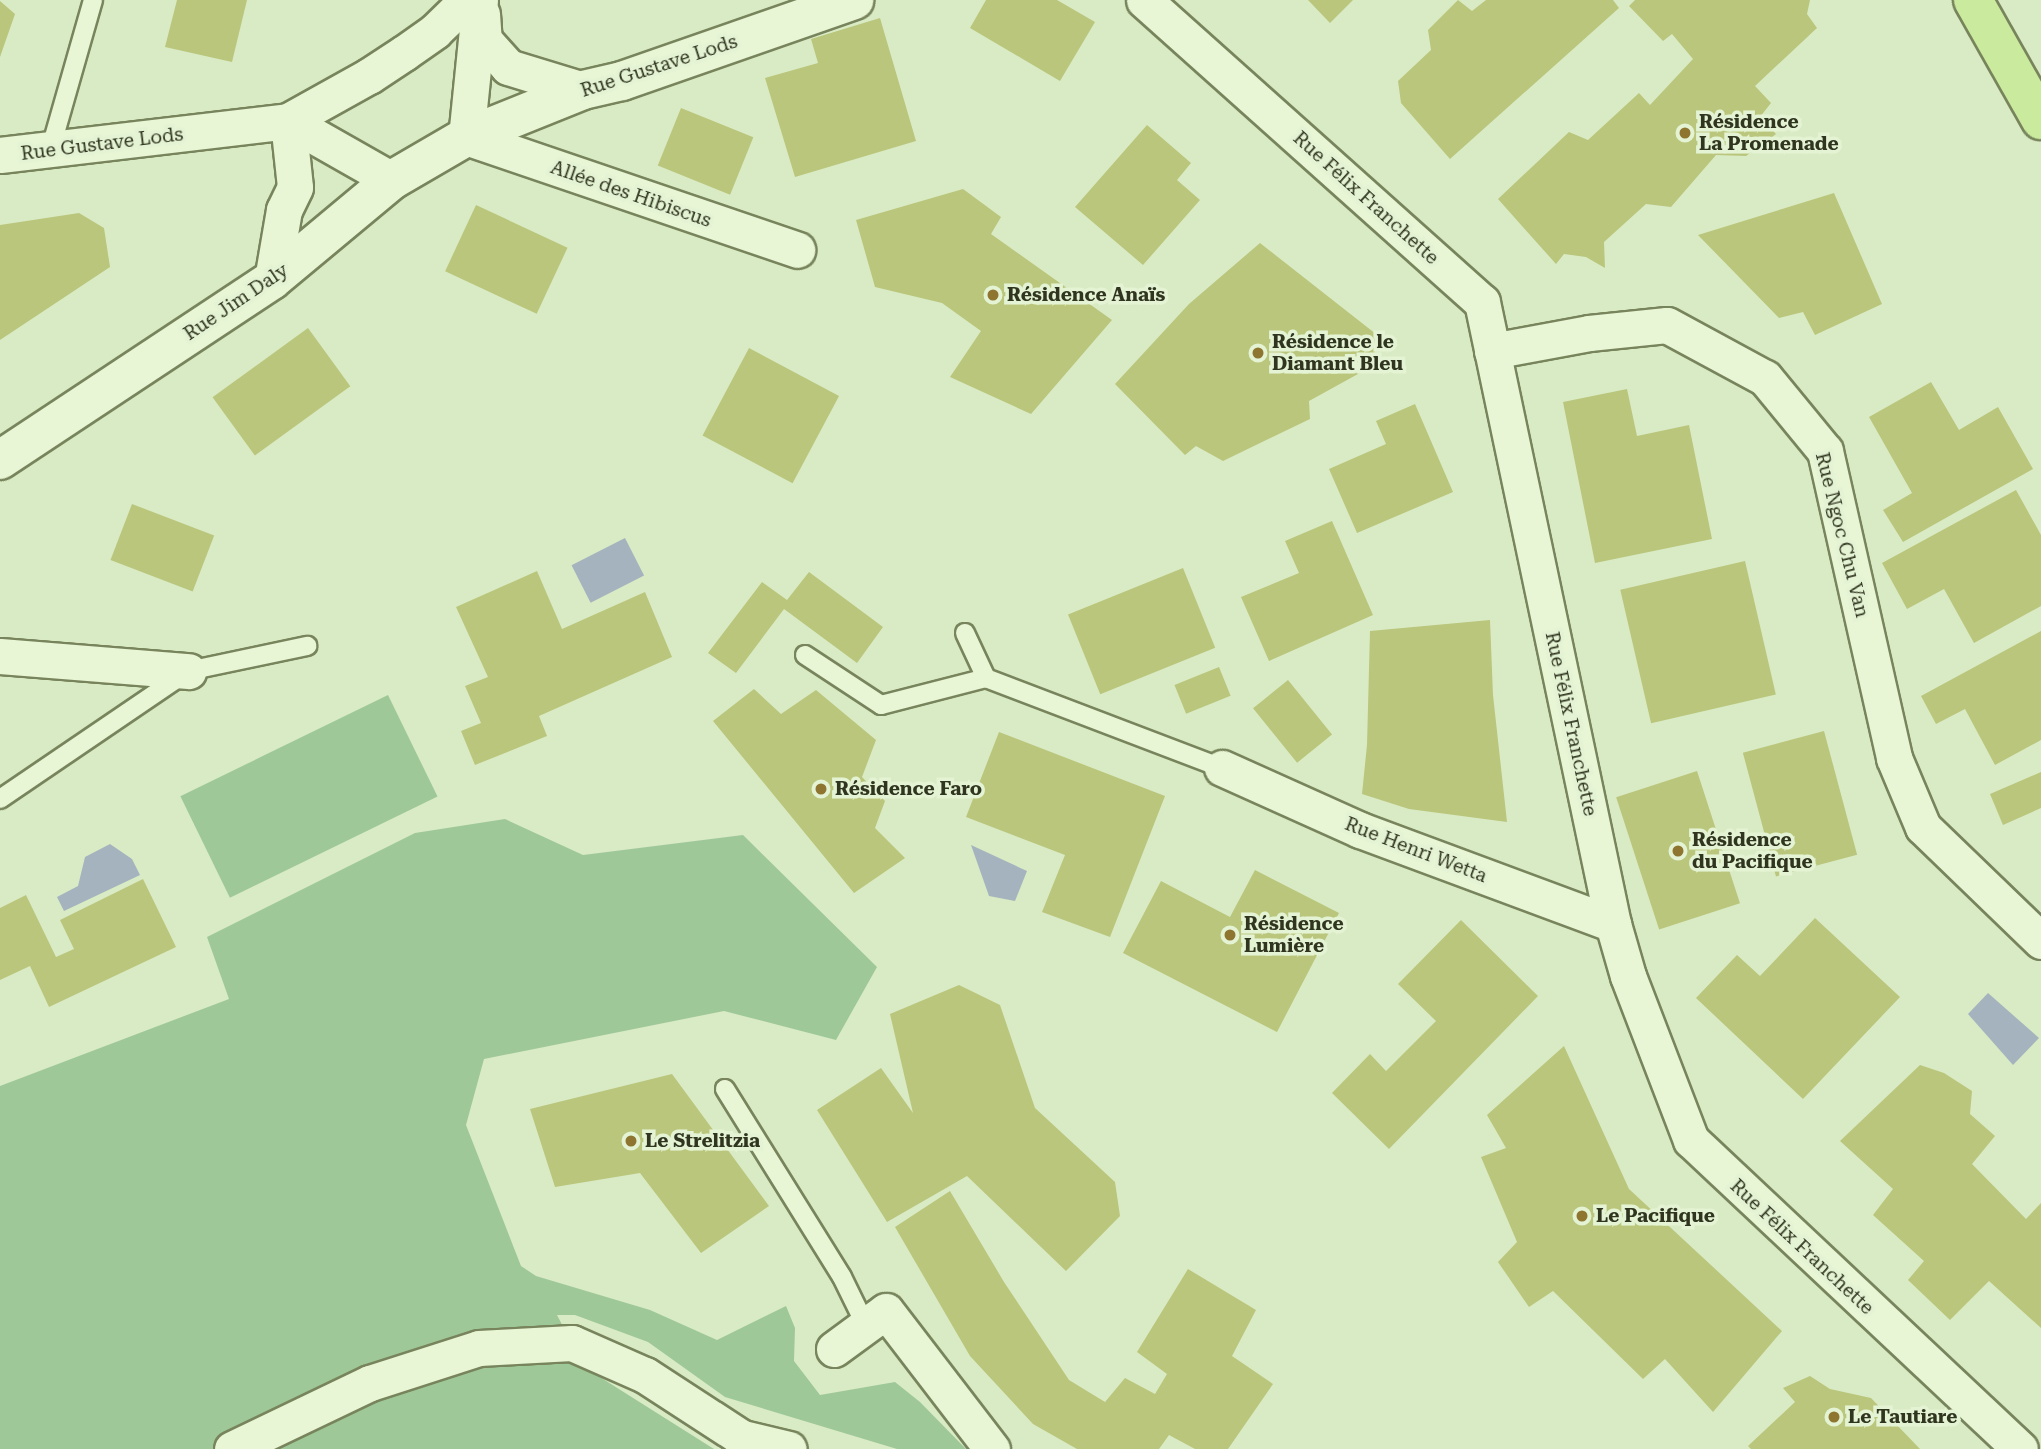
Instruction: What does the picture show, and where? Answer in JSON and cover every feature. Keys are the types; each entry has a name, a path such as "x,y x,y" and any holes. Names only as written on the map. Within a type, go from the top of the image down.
{"main road":[{"path":"1973,0 2041,121"}],"street":[{"path":"288,121 404,53 435,31 467,0"},
{"path":"481,0 484,40 508,67 583,90"},
{"path":"466,136 481,0"},
{"name":"Rue Gustave Lods","path":"466,136 583,90 622,81 854,0"},
{"name":"Rue Félix Franchette","path":"1144,0 1482,302 1614,923 1628,976 1691,1140 2020,1449"},
{"name":"Rue Gustave Lods","path":"0,155 288,121"},
{"path":"288,121 393,180"},
{"path":"272,280 284,210 295,187 288,121"},
{"name":"Rue Jim Daly","path":"0,460 272,280 393,180 466,136"},
{"name":"Allée des Hibiscus","path":"466,136 797,250"},
{"name":"Rue Ngoc Chu Van","path":"1492,351 1590,333 1667,325 1765,378 1825,451 1894,758 1923,827 2041,941"},
{"path":"0,656 188,671"},
{"name":"Rue Henri Wetta","path":"1222,768 1360,830 1614,923"},
{"path":"834,1349 886,1311 992,1449"},
{"path":"232,1449 370,1383 479,1348 572,1343 645,1375 749,1443 789,1449"}],"lane":[{"path":"50,151 93,0"},
{"path":"965,633 986,678"},
{"path":"0,799 188,671 307,646"},
{"path":"806,655 881,705 986,678 1222,768"},
{"path":"725,1089 842,1278 866,1326"}],"green space":[{"path":"388,695 438,797 230,898 180,796"},
{"path":"505,819 583,855 743,835 877,967 836,1040 724,1011 484,1059 466,1125 521,1266 536,1276 650,1310 717,1340 786,1306 795,1328 794,1361 820,1395 895,1382 920,1402 966,1449 897,1449 725,1397 648,1342 575,1315 557,1315 584,1367 714,1449 0,1449 0,1086 229,999 207,937 415,833"}],"shaded area":[{"path":"625,538 644,575 591,603 572,565"},
{"path":"110,844 132,859 140,875 64,911 57,897 78,886 85,857"},
{"path":"971,845 1027,871 1015,901 989,896"},
{"path":"1988,993 2039,1038 2013,1065 1968,1014"}],"building":[{"path":"177,0 247,0 232,62 165,47"},
{"path":"986,0 1057,0 1095,22 1060,81 970,28"},
{"path":"1308,0 1353,0 1330,23"},
{"path":"1458,0 1472,11 1486,0 1613,0 1619,8 1450,159 1401,103 1398,81 1431,50 1428,30"},
{"name":"Résidence La Promenade","path":"1635,0 1810,0 1807,14 1817,28 1755,86 1771,103 1760,117 1776,134 1746,156 1716,155 1671,207 1646,204 1604,242 1605,268 1586,257 1564,254 1556,264 1498,199 1569,132 1588,140 1639,93 1650,105 1693,59 1672,34 1663,41 1629,6"},
{"path":"0,1 15,14 0,57"},
{"path":"880,18 916,141 795,177 765,78 818,63 811,39"},
{"path":"681,108 753,137 730,195 658,165"},
{"path":"1147,125 1191,163 1177,180 1200,200 1143,265 1075,207"},
{"name":"Résidence Anaïs","path":"963,189 1001,217 991,234 1112,320 1031,414 950,377 981,331 942,303 875,287 856,220"},
{"path":"1834,193 1882,304 1815,335 1803,312 1779,318 1698,235"},
{"path":"476,205 568,248 537,314 445,271"},
{"path":"79,213 104,228 110,267 0,340 0,225"},
{"name":"Résidence le Diamant Bleu","path":"1260,243 1381,338 1367,369 1309,401 1310,419 1223,461 1196,446 1185,455 1115,384 1189,304"},
{"path":"308,328 350,386 255,456 213,397"},
{"path":"749,348 839,396 793,483 703,435"},
{"path":"1931,382 1959,430 1998,407 2033,469 1903,542 1883,510 1912,493 1869,417"},
{"path":"1627,389 1637,436 1689,425 1712,539 1595,563 1563,402"},
{"path":"1415,404 1453,492 1357,533 1329,469 1386,444 1376,421"},
{"path":"2016,490 2041,535 2041,606 1974,643 1944,589 1907,609 1882,563"},
{"path":"132,504 214,536 193,592 110,560"},
{"path":"1332,521 1373,615 1269,661 1241,597 1299,573 1285,541"},
{"path":"1745,561 1776,694 1651,723 1620,590"},
{"path":"1183,568 1215,648 1100,694 1068,614"},
{"path":"537,571 562,629 645,592 672,657 539,716 547,736 475,765 461,731 481,723 465,686 488,677 456,607"},
{"path":"809,572 883,627 857,663 784,609 736,673 708,653 762,582 787,600"},
{"path":"1490,620 1493,695 1507,822 1409,809 1362,794 1367,745 1370,631"},
{"path":"2041,631 2041,740 1995,765 1965,709 1936,724 1921,696"},
{"path":"1219,667 1231,696 1186,714 1174,685"},
{"path":"1288,680 1332,734 1297,763 1253,708"},
{"name":"Résidence Faro","path":"754,689 781,714 816,690 876,740 862,777 885,801 875,828 905,858 854,893 713,721"},
{"path":"1824,731 1857,855 1776,876 1743,753"},
{"path":"999,732 1165,796 1110,937 1042,912 1065,855 966,817"},
{"name":"Résidence du Pacifique","path":"1697,771 1740,903 1659,929 1616,797"},
{"path":"2041,772 2041,808 2003,825 1990,794"},
{"name":"Résidence Lumière","path":"1255,870 1339,913 1277,1032 1123,953 1161,881 1230,917"},
{"path":"143,879 176,947 49,1007 30,966 0,980 0,908 26,895 56,957 74,949 60,920"},
{"path":"1815,918 1900,997 1803,1099 1696,998 1737,955 1760,976"},
{"path":"1461,920 1538,996 1389,1149 1332,1093 1370,1054 1386,1071 1436,1021 1398,984"},
{"path":"959,985 1000,1005 1035,1108 1115,1182 1120,1216 1066,1271 967,1176 887,1222 817,1110 881,1068 913,1113 890,1014"},
{"name":"Le Pacifique","path":"1564,1046 1629,1189 1782,1331 1713,1412 1665,1359 1643,1379 1553,1291 1529,1307 1498,1262 1517,1242 1481,1157 1506,1148 1487,1115"},
{"path":"1920,1065 1944,1073 1972,1091 1970,1114 1995,1136 1972,1164 2026,1219 2041,1203 2041,1328 1989,1281 1950,1320 1908,1280 1924,1261 1873,1215 1893,1189 1840,1141"},
{"name":"Le Strelitzia","path":"672,1074 769,1206 701,1253 640,1173 555,1187 530,1109"},
{"path":"950,1191 1004,1282 1069,1380 1105,1402 1125,1378 1155,1394 1167,1374 1137,1352 1188,1269 1256,1310 1232,1356 1273,1384 1228,1449 1195,1449 1169,1435 1159,1449 1077,1449 1033,1424 970,1356 895,1227"},
{"name":"Le Tautiare","path":"1810,1376 1830,1389 1871,1398 1920,1449 1751,1449 1748,1446 1795,1402 1783,1388"}],"place":[{"name":"Résidence La Promenade","path":"1685,133"},
{"name":"Résidence Anaïs","path":"993,295"},
{"name":"Résidence le Diamant Bleu","path":"1258,353"},
{"name":"Résidence Faro","path":"821,789"},
{"name":"Résidence du Pacifique","path":"1678,851"},
{"name":"Résidence Lumière","path":"1230,935"},
{"name":"Le Strelitzia","path":"631,1141"},
{"name":"Le Pacifique","path":"1582,1216"},
{"name":"Le Tautiare","path":"1834,1417"}]}
